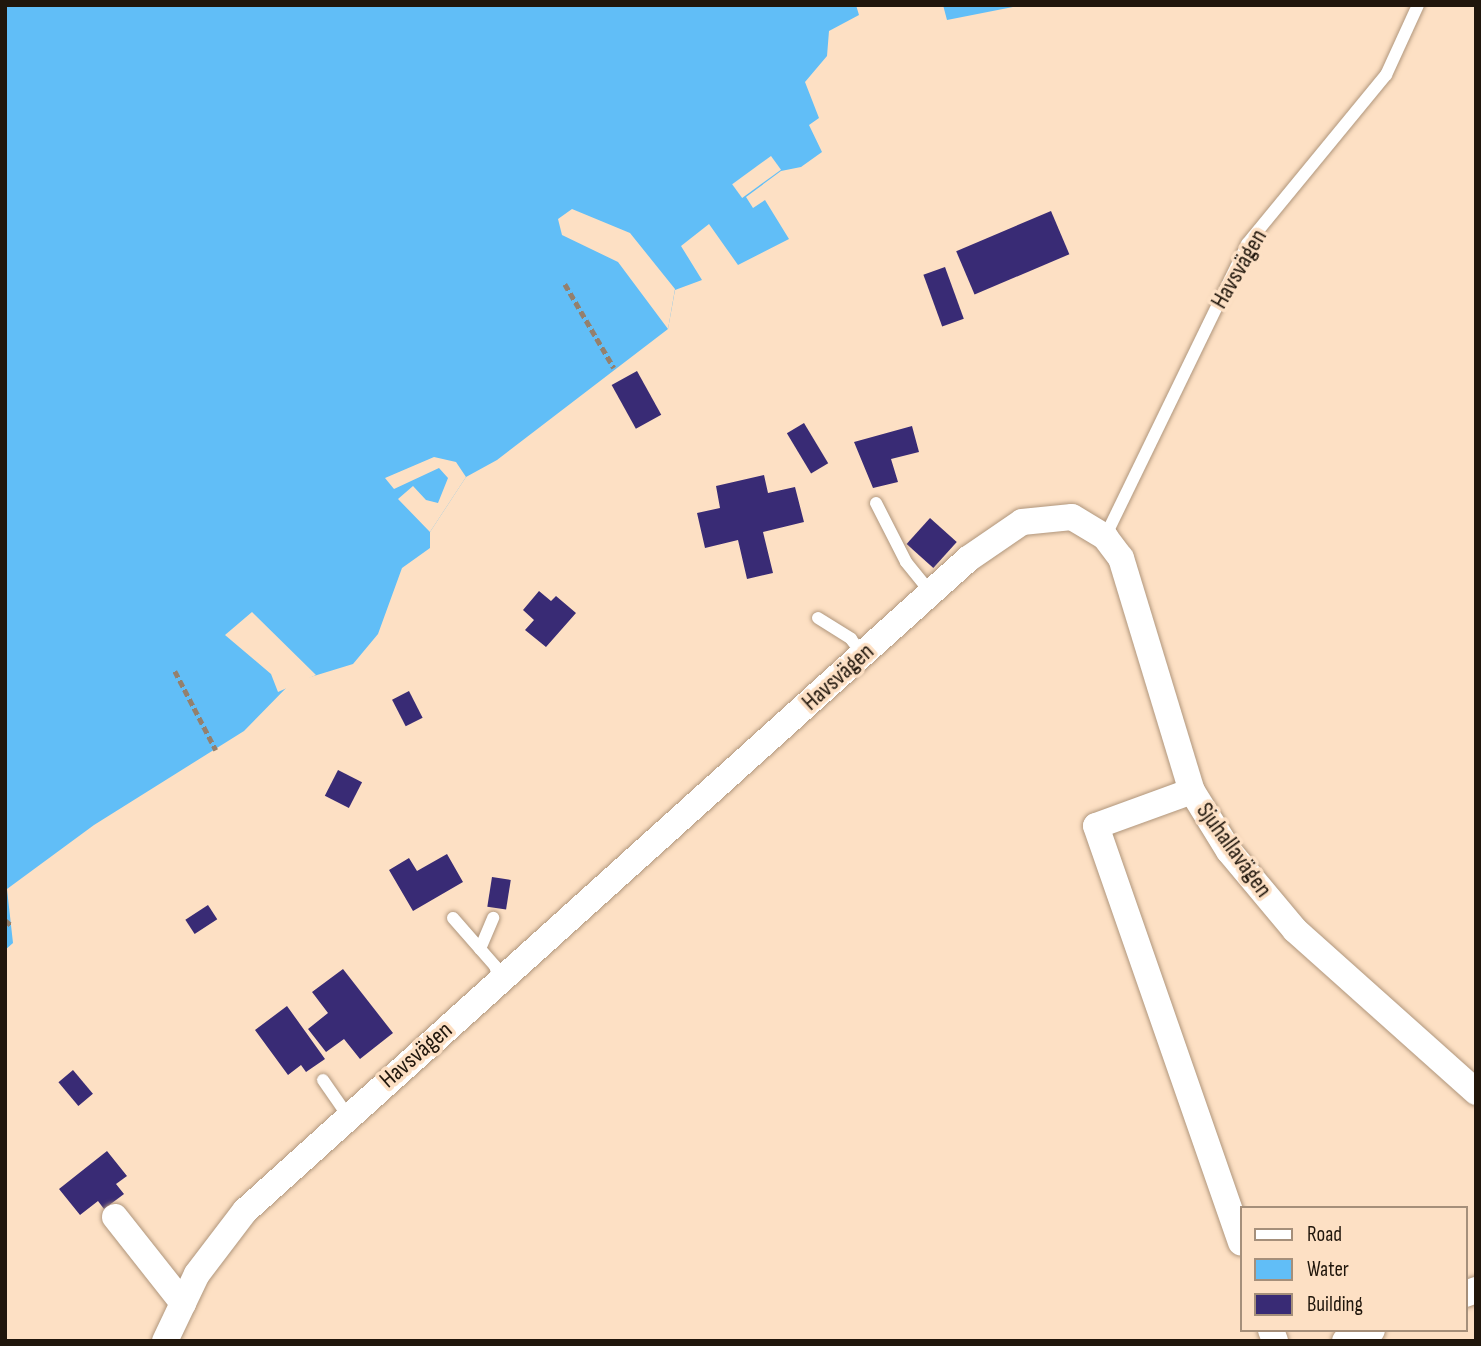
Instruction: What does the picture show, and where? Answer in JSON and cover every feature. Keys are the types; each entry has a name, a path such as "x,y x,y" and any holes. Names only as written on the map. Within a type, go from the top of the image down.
{"street":[{"name":"Havsvägen","path":"165,1341 197,1274 245,1211 348,1116 501,984 931,593 1022,522 1072,517 1105,537"},
{"name":"Sjuhallavägen","path":"1105,537 1121,558 1192,791 1229,852 1295,930 1476,1092"},
{"path":"1192,791 1096,826 1240,1240"},
{"path":"115,1217 183,1303"},
{"path":"1345,1341 1367,1332"}],"lane":[{"name":"Havsvägen","path":"1105,537 1247,244 1386,75 1418,5"},
{"path":"876,503 906,562 931,593"},
{"path":"818,618 851,639 863,655"},
{"path":"453,918 495,966 501,984"},
{"path":"480,949 493,918"},
{"path":"323,1080 348,1116"}],"path":[{"path":"565,284 614,368"},
{"path":"175,671 216,750"},
{"path":"5,919 11,925"}],"water":[{"path":"5,5 856,5 859,15 829,31 827,56 805,82 819,118 809,125 822,152 801,167 781,171 746,197 753,208 765,200 789,239 738,265 709,224 681,246 702,280 675,290 668,329 497,460 466,477 430,532 430,548 402,568 378,634 353,664 291,683 244,731 94,825 7,889 13,943 5,950"},
{"path":"943,5 1023,5 947,20"}],"pier":[{"path":"771,156 781,170 742,198 732,184"},
{"path":"572,209 630,233 675,289 668,329 618,262 562,235 558,219"},
{"path":"434,457 456,462 466,477 430,532 398,499 413,486 426,500 438,503 448,478 439,468 394,489 385,478"},
{"path":"252,612 316,675 278,692 271,674 225,635"}],"building":[{"path":"1051,211 1069,254 975,295 956,251"},
{"path":"945,267 964,319 942,327 923,275"},
{"path":"637,371 661,415 636,429 612,385"},
{"path":"804,423 828,463 811,474 787,433"},
{"path":"912,426 919,452 891,459 898,482 873,488 854,442"},
{"path":"764,475 768,493 795,487 804,522 763,532 773,573 747,579 738,540 705,548 697,513 720,508 716,486"},
{"path":"930,518 957,542 933,568 907,544"},
{"path":"539,591 551,601 556,596 576,613 546,647 525,630 534,620 523,610"},
{"path":"409,691 423,718 406,726 392,700"},
{"path":"338,770 362,782 349,808 325,796"},
{"path":"447,854 463,882 413,911 389,870 409,858 417,871"},
{"path":"492,877 511,880 506,910 487,907"},
{"path":"208,905 217,919 195,934 185,920"},
{"path":"343,969 393,1033 360,1059 344,1039 326,1052 308,1029 328,1013 312,992"},
{"path":"287,1006 325,1059 306,1072 301,1065 288,1075 255,1030"},
{"path":"73,1070 93,1094 78,1106 58,1082"},
{"path":"107,1151 127,1176 116,1184 124,1194 104,1209 98,1201 80,1215 59,1189"}]}
